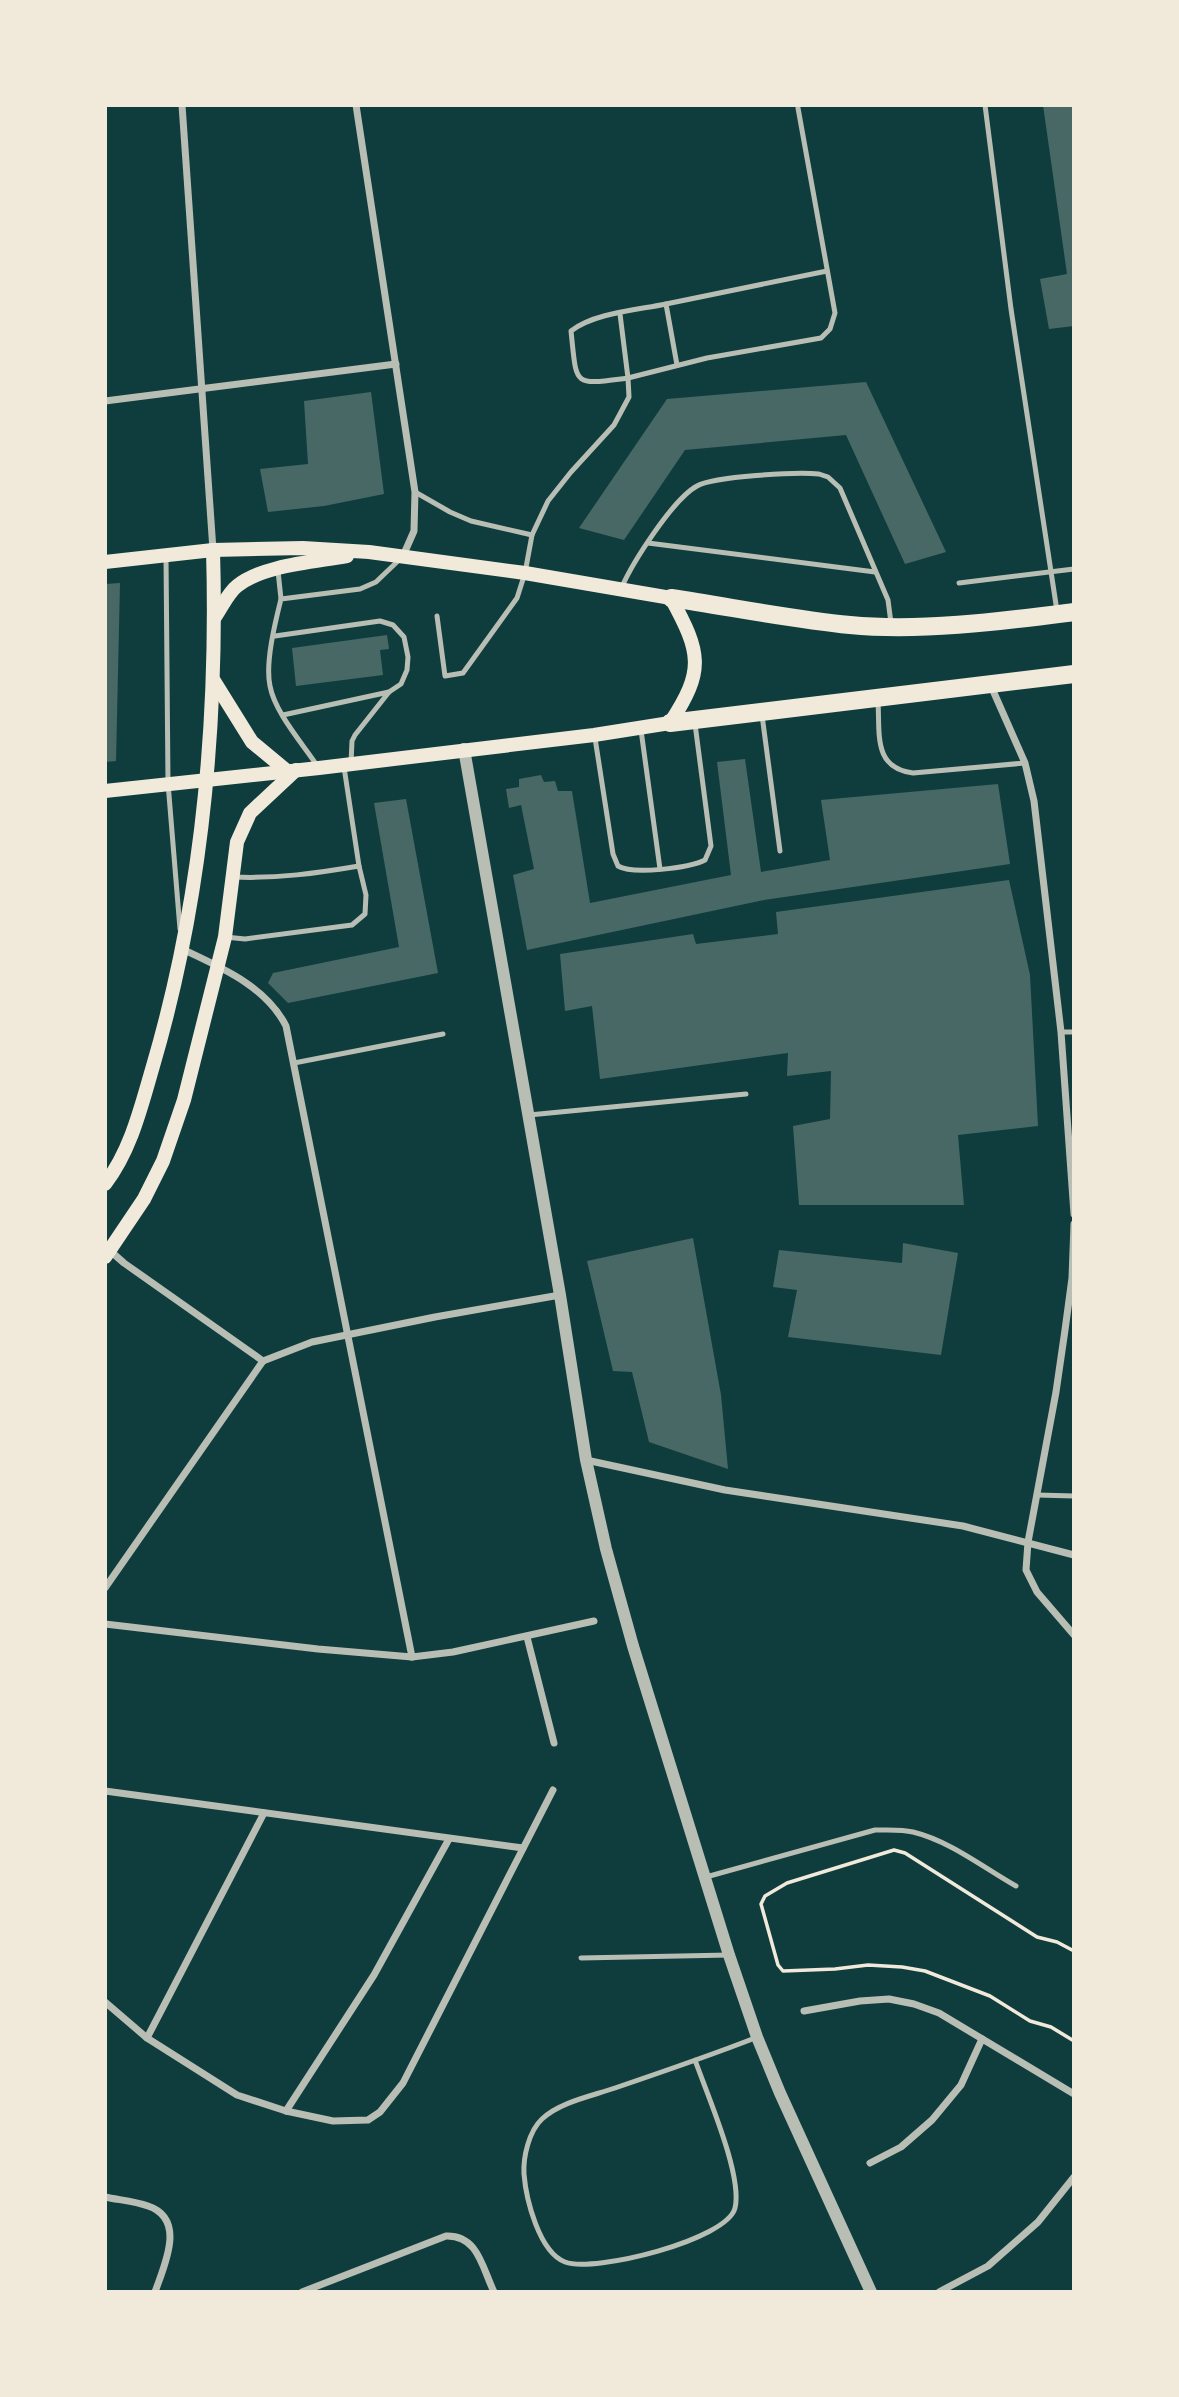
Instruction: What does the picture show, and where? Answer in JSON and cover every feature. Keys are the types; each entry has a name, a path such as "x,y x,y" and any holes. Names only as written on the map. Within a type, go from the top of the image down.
{"main road":[{"path":"105,562 213,550 303,548 369,552 525,573 851,625 891,627 1065,613"},
{"path":"105,1184 128,1146 141,1107 165,1024 194,892 215,681 213,550"},
{"path":"215,617 235,587 250,578 277,569 369,552"},
{"path":"670,723 689,692 696,670 688,629 671,598"},
{"path":"105,791 594,735 670,723 1074,674"},
{"path":"215,681 252,742 292,771"},
{"path":"107,1251 144,1199 163,1161 184,1100 225,937 237,842 250,813 292,771"}],"street":[{"path":"182,105 213,550"},
{"path":"356,105 415,492 414,531 403,557"},
{"path":"105,401 396,365"},
{"path":"991,686 1025,763 1034,801 1061,1032 1074,1214"},
{"path":"464,749 530,1115 586,1460 606,1549 633,1646 757,2037 780,2094 871,2292"},
{"path":"182,949 218,966 267,999 286,1026 412,1657"},
{"path":"1074,1224 1072,1292 1028,1542 1026,1570 1037,1592 1074,1635"},
{"path":"107,1251 263,1361"},
{"path":"105,1588 263,1361 312,1342 560,1295"},
{"path":"586,1460 726,1490 963,1526 1074,1555"},
{"path":"105,1624 304,1648 412,1657 453,1652 594,1621"},
{"path":"527,1637 554,1743"},
{"path":"105,2002 147,2038 237,2095 286,2112 333,2121 368,2120 391,2101 403,2082 553,1790"},
{"path":"105,1791 523,1848"},
{"path":"147,2038 264,1813"},
{"path":"286,2112 374,1975 449,1839"},
{"path":"804,2011 889,1999 914,2004 939,2013 1074,2094"},
{"path":"870,2163 901,2147 932,2120 961,2085 982,2039"},
{"path":"939,2292 988,2266 1038,2222 1074,2177"},
{"path":"105,2197 150,2206 166,2218 171,2234 169,2248 155,2292"},
{"path":"302,2292 446,2236 459,2235 473,2246 494,2292"}],"lane":[{"path":"985,105 1011,309 1052,572 1065,613"},
{"path":"798,108 835,313 830,329 821,338 677,365 628,378 592,382 583,380 576,374 571,331 583,322 827,271"},
{"path":"666,304 677,365"},
{"path":"437,616 445,676 463,673 517,598 532,535 548,501 614,425 629,397 620,314"},
{"path":"621,589 629,570 685,494 705,482 819,474 828,477 839,488 888,600 891,627"},
{"path":"415,492 471,522 532,535"},
{"path":"648,543 875,572"},
{"path":"166,555 168,783 182,949"},
{"path":"281,600 360,589 376,582 403,557"},
{"path":"277,569 281,600 269,667 270,686 283,715 318,768"},
{"path":"959,583 1074,569"},
{"path":"225,937 245,939 352,925 365,914 367,906 359,866 347,764 355,736 389,692 401,684 407,670 408,657 404,637 393,625 380,621 275,636"},
{"path":"283,715 389,692"},
{"path":"878,699 883,752 886,761 900,771 913,773 1025,763"},
{"path":"762,712 780,851"},
{"path":"594,735 615,861 624,869 660,869 699,863 709,855 694,720"},
{"path":"641,728 660,869"},
{"path":"232,877 307,874 359,866"},
{"path":"1061,1032 1074,1032"},
{"path":"294,1062 443,1034"},
{"path":"1064,1079 1074,1079"},
{"path":"530,1115 746,1094"},
{"path":"1037,1495 1074,1496"},
{"path":"706,1877 875,1830 895,1830 937,1840 1016,1886"},
{"path":"581,1958 729,1955"},
{"path":"695,2060 731,2163 736,2187 734,2211 729,2219 713,2231 652,2253 595,2264 565,2262 555,2256 545,2244 538,2228 528,2197 524,2172 532,2135 541,2120 572,2103 757,2037"}],"path":[{"path":"1074,1951 1057,1941 1037,1937 905,1853 894,1850 787,1883 765,1896 761,1904 778,1965 783,1971 868,1965 925,1971 990,1996 1030,2021 1051,2027 1074,2041"}],"building":[{"path":"1043,105 1074,105 1074,326 1049,329 1040,279 1067,274"},
{"path":"866,382 946,552 905,564 846,435 685,450 624,540 579,528 667,399"},
{"path":"371,392 384,494 324,506 268,512 260,469 308,464 304,401"},
{"path":"120,583 116,761 105,762 105,584"},
{"path":"387,635 389,649 380,650 383,675 296,686 292,648"},
{"path":"745,759 761,872 830,860 821,800 998,784 1010,864 764,900 527,950 513,875 534,869 521,805 509,808 506,789 519,787 519,779 541,775 544,782 555,781 558,791 572,791 590,903 731,875 717,762"},
{"path":"406,799 438,973 288,1003 268,983 273,973 399,947 374,803"},
{"path":"1009,880 1030,975 1038,1126 958,1135 964,1205 799,1205 793,1126 830,1119 831,1071 787,1076 788,1053 600,1079 592,1006 565,1011 560,954 693,934 696,944 778,934 776,912"},
{"path":"693,1238 721,1395 728,1469 649,1442 632,1372 613,1371 587,1261"},
{"path":"903,1243 958,1253 941,1355 788,1337 797,1290 773,1287 779,1250 902,1263"}]}
